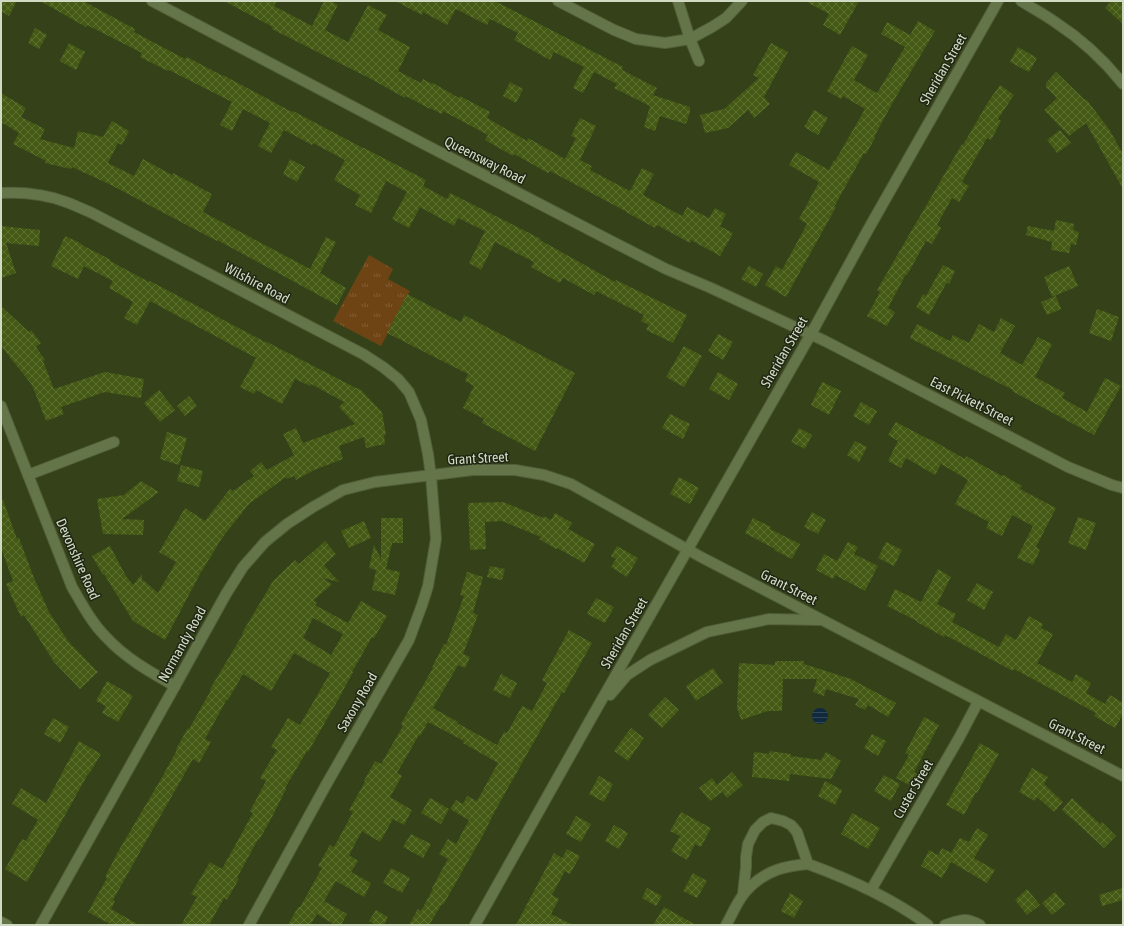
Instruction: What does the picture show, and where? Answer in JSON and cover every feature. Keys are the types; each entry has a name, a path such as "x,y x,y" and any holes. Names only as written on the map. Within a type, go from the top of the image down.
{"street":[{"name":"Queensway Road","path":"152,1 612,242 666,269 811,334"},
{"path":"558,1 614,30 636,39 665,43 690,39 726,18 742,1"},
{"path":"678,1 690,39 699,61"},
{"name":"Sheridan Street","path":"475,925 593,715 811,334 998,1"},
{"path":"1021,1 1055,22 1086,45 1112,70 1123,84"},
{"name":"Wilshire Road","path":"1,193 18,192 34,194 65,202 92,213 363,354 383,367 398,380 408,392 416,407 421,420 431,476"},
{"name":"East Pickett Street","path":"811,334 1068,467 1123,488"},
{"name":"Devonshire Road","path":"1,406 72,587 87,613 104,636 127,656 140,666 175,686"},
{"path":"28,475 114,442"},
{"name":"Grant Street","path":"431,476 473,470 515,470 556,478 571,484 688,550 1123,776"},
{"name":"Normandy Road","path":"41,925 226,594 243,567 265,542 287,524 312,507 343,490 375,482 431,476"},
{"name":"Saxony Road","path":"248,925 409,640 428,586 436,539 431,476"},
{"name":"Sheridan Street","path":"593,715 627,674 650,660 707,632 769,619 823,620"},
{"name":"Custer Street","path":"871,890 959,738 978,702"},
{"path":"743,894 748,844 755,830 763,822 771,818 783,821 797,832 808,864"},
{"path":"726,925 743,894 766,874 792,865 808,864 871,890 916,916 928,925"},
{"path":"945,925 965,919 972,920 980,925"},
{"path":"1,922 7,925"}],"green space":[{"path":"369,255 393,269 388,279 410,291 381,346 333,321"}],"water":[{"path":"820,708 826,710 828,716 826,722 820,724 814,722 812,716 814,710"}],"building":[{"path":"1,1 17,1 9,16 1,11"},
{"path":"40,1 83,1 135,29 134,32 185,59 187,57 223,75 426,180 423,186 447,199 450,193 541,239 540,240 615,282 616,280 687,315 673,343 646,330 649,325 641,321 644,315 596,291 594,295 563,278 560,283 531,267 534,262 495,242 481,270 469,263 485,231 458,218 454,226 420,207 409,228 392,219 407,192 386,181 371,213 355,205 360,195 334,180 345,160 284,130 271,153 258,146 270,123 243,109 232,131 220,125 232,102 140,57 142,53 87,25 86,27"},
{"path":"224,1 277,1 274,6 312,26 324,1 330,1 338,5 325,30 348,42 368,5 387,15 378,30 410,47 398,71 421,83 423,79 459,98 460,96 490,112 487,118 527,141 528,138 565,159 576,138 571,136 580,118 596,126 580,160 592,166 590,170 630,191 642,168 654,174 643,195 682,216 687,207 709,218 715,208 726,214 720,226 733,233 720,256 691,240 690,243 657,225 655,228 550,171 548,173 514,154 513,156 485,140 488,135 443,111 442,114 406,96 405,98 371,79 272,29 273,27"},
{"path":"395,1 495,1 623,67 622,70 657,88 653,95 690,107 686,124 660,116 655,131 644,127 650,106 614,88 617,84 594,72 583,93 573,88 584,67 554,52 550,60 514,40 518,33 490,19 487,25 456,9 447,25 423,12 422,15"},
{"path":"805,1 859,1 840,35 823,25 829,14"},
{"path":"1111,1 1123,1 1123,24 1105,8"},
{"path":"918,21 935,31 893,102 866,154 864,153 786,297 765,285 776,266 782,270 807,224 799,219 819,182 789,165 796,152 829,170 865,109 843,96 841,99 827,91 852,46 868,55 854,80 877,93 905,47 881,34 887,22 910,35"},
{"path":"35,28 47,35 39,49 28,43"},
{"path":"69,43 85,52 76,70 60,61"},
{"path":"771,43 788,52 764,97 770,104 754,118 748,110 728,128 705,133 700,115 724,109 759,78 753,75"},
{"path":"1018,47 1037,58 1029,72 1010,62"},
{"path":"1056,72 1085,100 1086,99 1109,129 1123,154 1123,189 1086,123 1069,136 1044,110 1057,98 1046,87 1046,83"},
{"path":"510,82 523,89 516,103 503,96"},
{"path":"1000,85 1014,95 998,119 1001,121 991,140 987,138 962,182 969,186 959,202 952,198 937,225 941,228 932,244 926,241 907,275 906,274 888,308 895,312 887,326 867,316 880,292 877,290 962,144 963,145 988,102"},
{"path":"1,93 26,108 21,117 45,129 40,139 74,148 78,131 103,137 112,121 129,131 122,145 118,143 108,163 134,176 143,159 172,175 173,173 212,194 203,212 310,269 326,237 336,242 320,273 346,288 337,305 109,184 72,167 71,169 45,163 46,161 13,144 19,133 1,122"},
{"path":"814,110 828,118 818,135 804,127"},
{"path":"1060,130 1071,143 1057,153 1047,140"},
{"path":"290,159 305,167 297,182 283,174"},
{"path":"1056,220 1074,224 1073,230 1079,232 1076,245 1071,244 1069,253 1051,250 1052,242 1026,235 1028,226 1054,231"},
{"path":"1,226 40,230 39,246 6,243 16,273 1,278"},
{"path":"65,236 149,282 150,281 358,389 359,388 382,412 386,435 384,435 385,444 366,448 364,437 339,446 343,459 314,470 296,480 294,476 287,479 286,477 249,504 222,538 200,574 165,640 133,621 92,556 110,546 126,576 133,585 142,574 142,581 143,580 158,593 176,562 159,552 185,508 205,521 230,489 233,491 254,476 250,471 261,462 267,470 294,455 283,434 296,428 303,443 355,424 339,407 344,402 311,384 310,386 295,379 282,404 256,390 254,394 240,387 256,358 150,301 137,325 124,318 133,302 109,288 113,281 84,266 78,279 51,266"},
{"path":"943,265 955,271 949,284 947,282 929,315 916,307 923,294 926,296"},
{"path":"749,266 763,274 756,287 741,279"},
{"path":"1069,266 1078,286 1052,297 1044,277"},
{"path":"407,294 461,322 464,315 575,373 535,451 482,423 484,419 463,408 474,386 465,381 468,374 387,333"},
{"path":"1056,296 1061,309 1047,315 1041,302"},
{"path":"1,306 29,332 31,330 41,343 36,347 45,360 43,361 54,389 105,372 144,379 141,398 105,392 61,407 64,414 46,421 32,385 1,346"},
{"path":"1097,309 1119,317 1111,341 1089,333"},
{"path":"1001,318 1015,326 1000,353 1022,365 1038,337 1052,344 1035,377 1065,393 1062,398 1087,412 1105,378 1121,386 1094,435 1012,391 1013,390 910,338 917,324 950,341 953,335 969,343 979,324 994,332"},
{"path":"718,334 733,342 723,360 708,351"},
{"path":"684,346 702,356 684,387 666,377"},
{"path":"718,372 738,384 729,400 709,389"},
{"path":"822,382 841,391 829,415 811,405"},
{"path":"159,390 175,410 160,422 144,403"},
{"path":"189,396 197,406 185,416 177,406"},
{"path":"861,402 877,411 869,425 853,416"},
{"path":"670,414 690,424 683,439 662,428"},
{"path":"896,422 965,459 966,456 1002,476 1003,475 1022,486 1020,489 1056,508 1036,547 1040,550 1033,565 1017,558 1033,526 1012,515 1002,536 986,528 989,522 955,504 968,480 941,464 935,475 906,458 901,468 888,461 898,441 888,435"},
{"path":"799,428 812,435 805,449 791,442"},
{"path":"167,432 187,438 179,465 160,459"},
{"path":"855,441 867,447 859,462 847,455"},
{"path":"181,465 203,471 199,487 177,481"},
{"path":"679,477 699,488 690,504 670,494"},
{"path":"141,481 159,492 122,519 144,520 143,535 103,534 97,499 124,495"},
{"path":"1,500 3,500 17,539 19,538 49,612 68,641 98,672 80,689 54,662 24,615 21,617 6,584 13,581 1,548"},
{"path":"503,502 543,518 544,516 551,520 555,513 572,523 568,529 595,544 584,563 539,539 541,537 502,521 485,522 486,549 470,550 468,503"},
{"path":"812,512 826,520 818,534 804,527"},
{"path":"1078,517 1096,523 1086,550 1068,543"},
{"path":"381,518 403,518 403,543 392,543 386,569 400,572 395,595 372,590 376,570 369,568 374,545 381,559"},
{"path":"753,518 771,527 770,529 800,544 792,559 745,533"},
{"path":"364,521 371,538 349,548 341,531"},
{"path":"325,541 336,554 324,565 339,582 322,578 332,584 314,600 317,603 315,605 348,623 361,601 387,616 374,638 372,637 338,700 285,788 286,789 271,819 259,840 258,839 227,900 224,898 209,925 181,925 197,897 191,894 210,862 222,869 253,813 250,811 266,781 260,778 277,750 271,747 288,718 300,725 330,673 294,653 271,691 243,674 228,700 227,699 205,739 211,742 199,763 193,759 113,900 115,901 111,909 139,925 112,925 88,912 107,878 105,877 119,850 273,581 295,560 299,564","holes":["313,618 343,634 331,655 303,638"]},
{"path":"848,542 858,547 854,554 878,566 865,591 835,575 833,579 816,570 824,554 837,561"},
{"path":"886,542 902,550 894,566 878,558"},
{"path":"617,546 638,558 627,577 611,567 616,559 611,556"},
{"path":"490,566 505,569 502,580 487,577"},
{"path":"938,569 951,577 937,604 956,614 952,622 999,647 1006,634 1016,640 1029,616 1043,624 1041,628 1053,634 1037,663 1072,682 1076,674 1091,683 1086,693 1105,704 1110,695 1123,703 1123,714 1115,728 1094,716 1096,713 1014,669 1013,671 945,635 944,637 887,606 895,589 921,602"},
{"path":"467,572 483,577 473,613 478,615 463,654 470,657 465,668 458,665 433,708 458,722 457,723 497,745 504,732 507,733 522,706 532,711 547,683 542,680 569,630 592,643 564,693 562,692 443,905 442,904 429,925 409,925 418,909 421,911 448,859 439,854 448,839 456,844 469,820 450,809 456,800 463,804 467,796 477,801 498,763 463,743 464,741 428,722 397,773 402,776 390,797 412,810 404,825 393,819 380,842 362,831 349,855 358,861 351,872 371,883 364,897 336,881 324,901 347,914 341,925 335,925 317,914 310,925 288,925 322,868 318,866 330,845 334,847 353,812 349,810 375,761 381,764 403,726 401,724 433,668 432,667 444,644 446,645 464,596 460,595"},
{"path":"977,583 993,592 984,610 967,600"},
{"path":"596,598 614,607 605,623 587,614"},
{"path":"775,661 804,661 804,664 851,679 896,703 888,717 868,705 865,710 855,705 859,699 826,689 824,696 813,692 817,679 783,679 782,711 768,711 741,720 737,708 739,663 775,665"},
{"path":"713,668 723,683 696,701 686,686"},
{"path":"501,674 517,683 510,698 493,690"},
{"path":"107,681 133,696 118,722 102,713 106,706 96,701"},
{"path":"665,697 679,710 662,728 648,715"},
{"path":"924,717 939,725 914,772 918,774 911,786 896,778 909,755 905,753"},
{"path":"53,718 69,727 60,743 44,734"},
{"path":"631,728 644,738 628,761 614,751"},
{"path":"872,734 886,741 878,756 864,748"},
{"path":"79,741 101,754 88,774 27,882 5,869 22,839 26,841 38,820 12,804 21,788 46,803"},
{"path":"980,743 999,754 964,815 946,805"},
{"path":"769,751 821,760 826,752 841,761 831,779 790,774 789,781 752,777 754,752 769,754"},
{"path":"1032,768 1048,777 1044,784 1063,802 1054,812 1037,797 1035,801 1019,792"},
{"path":"732,772 743,785 727,798 722,792 710,801 699,788 712,778 717,785"},
{"path":"884,775 900,784 891,801 874,791"},
{"path":"599,776 613,784 604,802 589,794"},
{"path":"825,781 842,790 835,805 818,796"},
{"path":"430,798 449,809 441,824 421,813"},
{"path":"1072,798 1100,824 1102,822 1116,836 1104,848 1062,810"},
{"path":"681,812 711,828 701,847 695,844 687,860 671,851 680,836 670,831"},
{"path":"852,813 880,828 868,849 841,834"},
{"path":"576,816 591,824 581,842 566,834"},
{"path":"614,825 628,833 619,849 605,841"},
{"path":"977,828 988,835 974,858 995,870 987,883 951,862 942,878 921,866 929,850 938,855 942,848 951,853 960,838 969,842"},
{"path":"411,834 431,844 423,858 403,847"},
{"path":"567,849 580,856 570,874 565,871 552,895 559,899 551,914 573,925 516,925 554,853 562,858"},
{"path":"391,868 410,878 402,893 383,883"},
{"path":"693,873 707,881 697,898 683,891"},
{"path":"647,888 662,896 656,906 642,898"},
{"path":"1123,888 1123,900 1102,906 1099,895"},
{"path":"1027,889 1040,905 1027,915 1015,900"},
{"path":"1055,892 1065,904 1052,915 1042,903"},
{"path":"790,893 803,901 794,918 781,911"},
{"path":"664,907 696,925 653,925"},
{"path":"376,910 388,917 384,925 376,925 369,921"}]}
